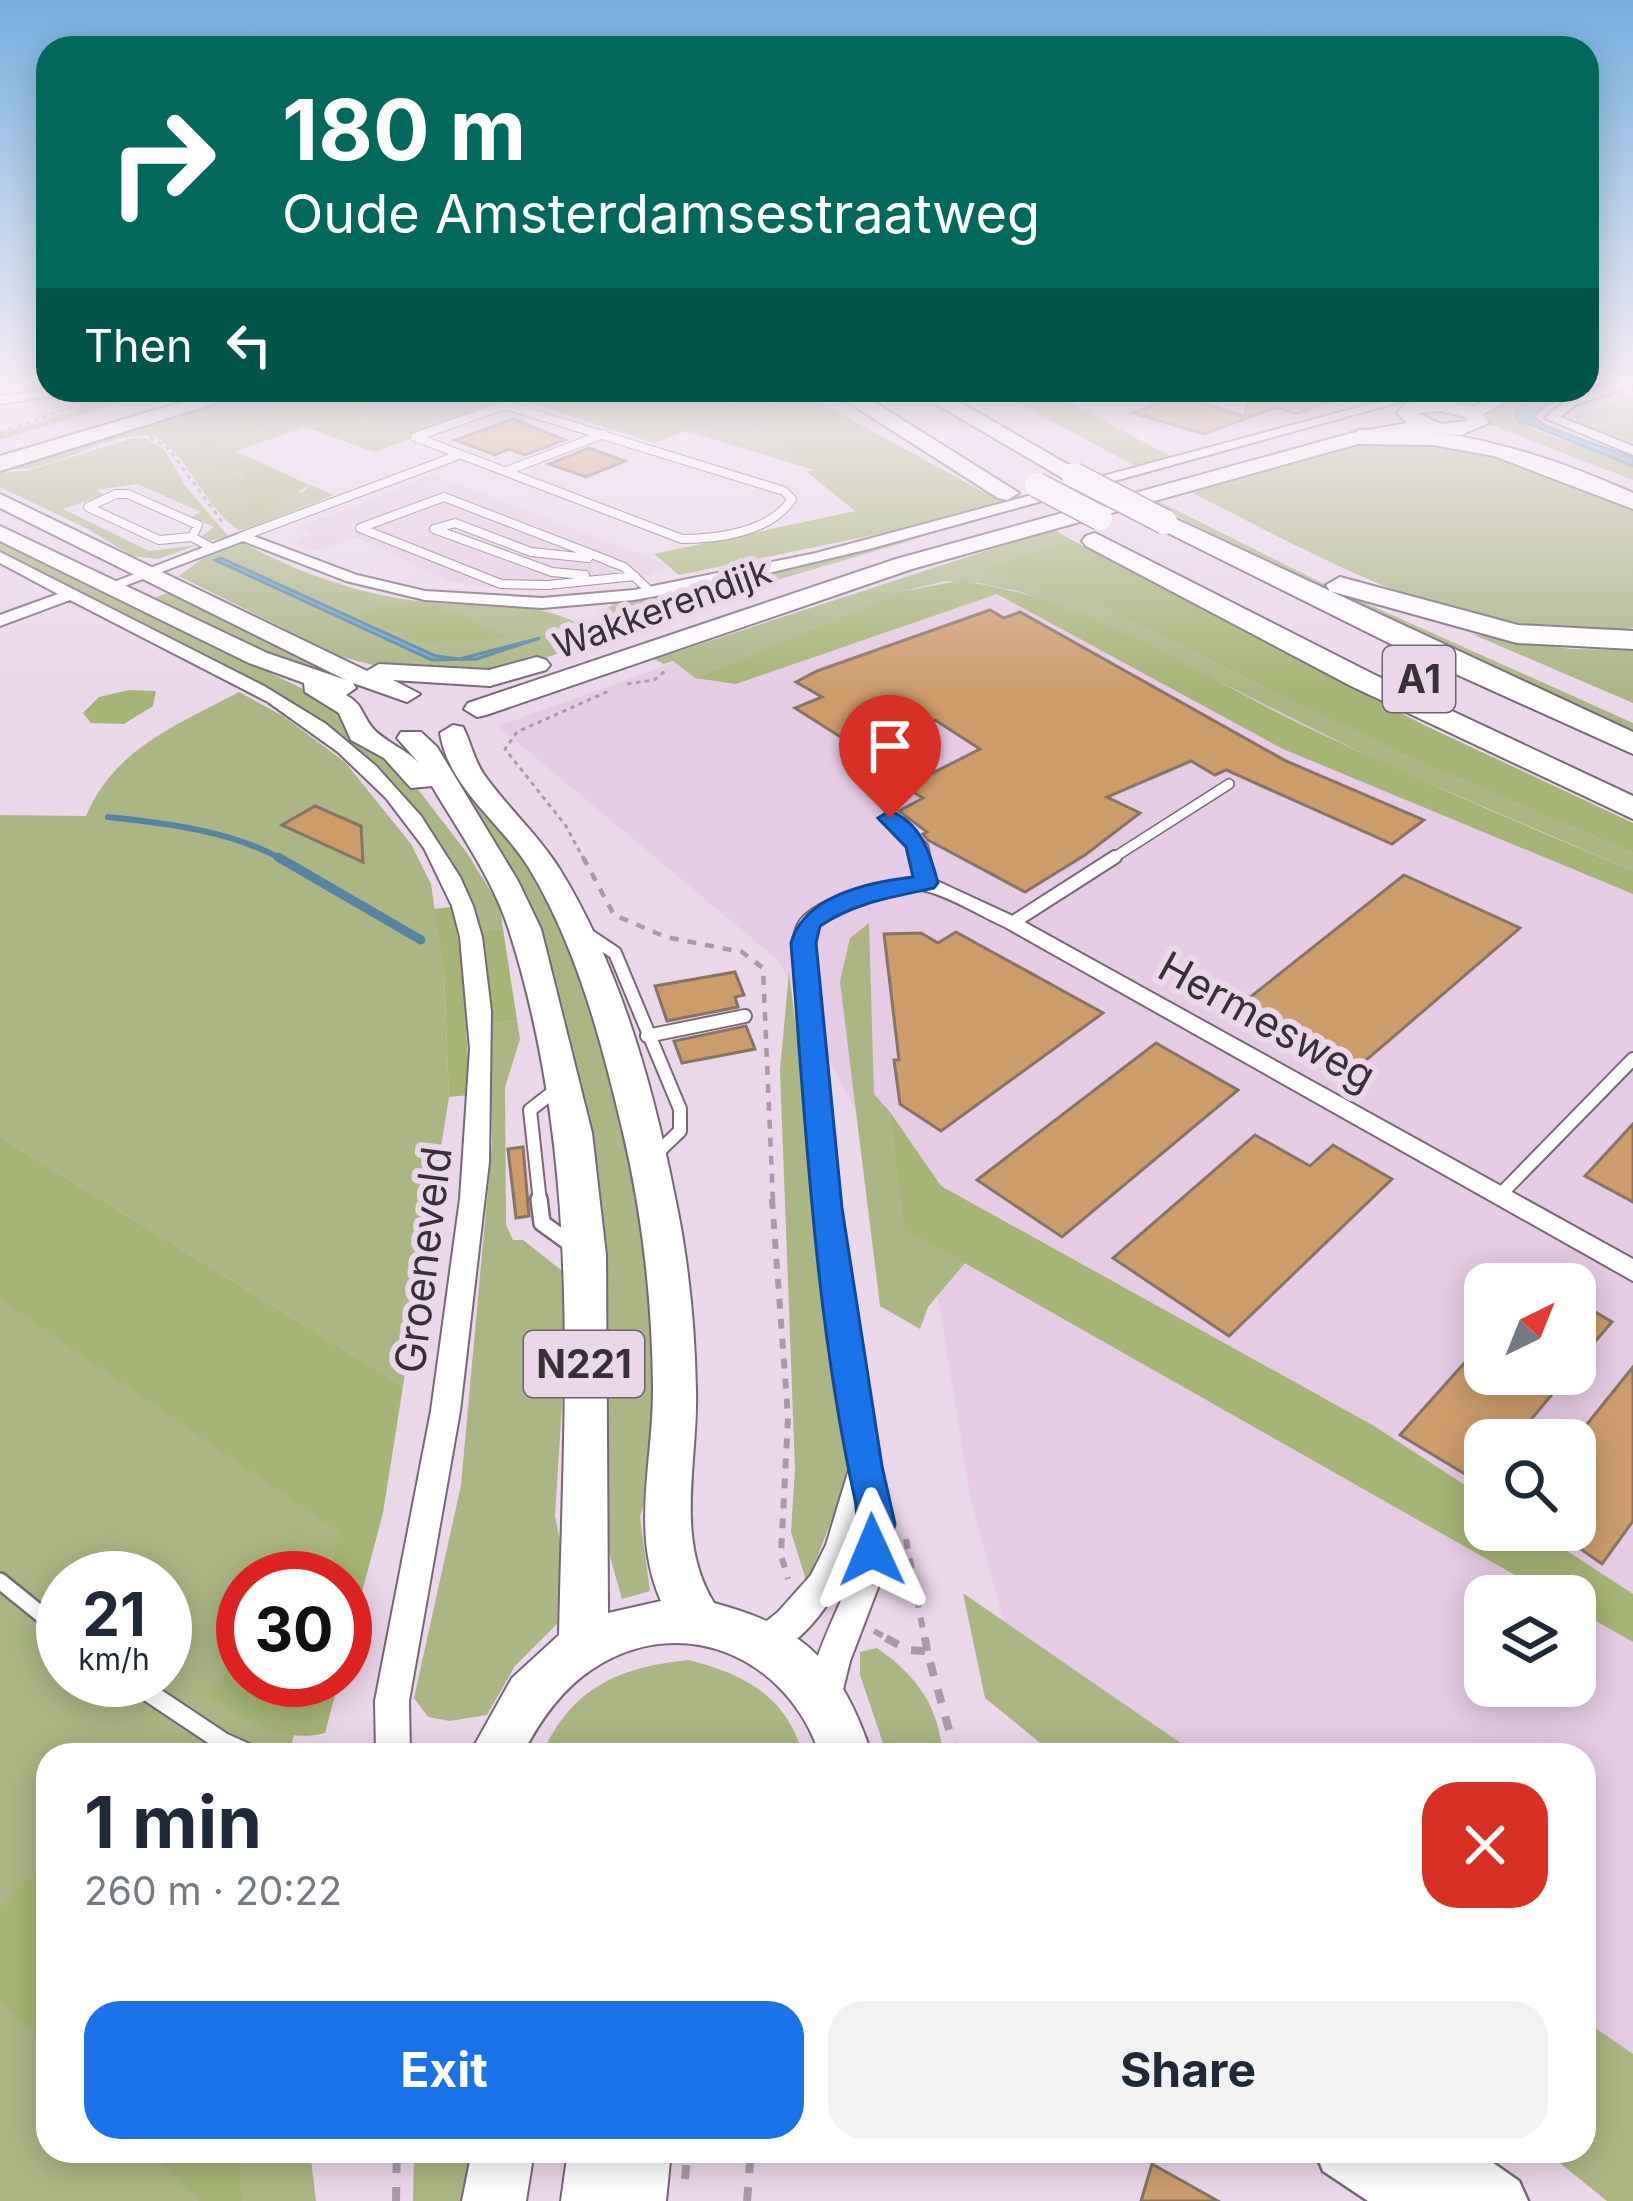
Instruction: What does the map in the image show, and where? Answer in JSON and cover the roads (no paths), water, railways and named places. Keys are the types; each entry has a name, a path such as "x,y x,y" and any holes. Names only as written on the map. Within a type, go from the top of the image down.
{"highway":[{"name":"A1","path":"995,486 1324,661 1633,809"},
{"name":"A1","path":"1038,486 1357,650 1633,779"},
{"name":"A1","path":"1095,486 1417,646 1633,744"},
{"name":"A1","path":"1138,486 1340,585 1633,716"},
{"path":"1593,486 1633,502"},
{"name":"A1","path":"1340,585 1494,630 1561,640 1633,640"}],"main road":[{"name":"Wakkerendijk","path":"472,702 589,673 638,644 954,532 1125,486"},
{"name":"Wakkerendijk","path":"472,702 566,656 638,644 1184,486"},
{"name":"N221","path":"0,500 307,649 395,701"},
{"name":"N221","path":"0,533 258,658 351,709 361,734 402,760 477,843"},
{"name":"N221","path":"307,649 383,674 420,678 490,678 566,656"},
{"name":"N221","path":"258,658 395,701 439,690 472,702 470,723 453,733 463,766 523,835"},
{"name":"N221","path":"589,673 511,713 480,742 482,762 574,926 603,1001 648,1161 667,1261 673,1331 675,1452 665,1499 665,1543 680,1596 699,1623"},
{"name":"N221","path":"395,701 381,725 411,738 427,753 503,881 525,929 565,1083 580,1172 586,1256 584,1646"},
{"path":"411,738 453,733"},
{"path":"501,1743 514,1714 548,1674 584,1646 634,1627 699,1623 765,1643 806,1675 825,1702 841,1743"},
{"path":"494,2201 500,2163"},
{"path":"593,2201 598,2163"},
{"path":"634,2201 639,2163"},
{"path":"1361,2163 1420,2201"},
{"path":"1444,2163 1499,2201"}],"street":[{"name":"Wakkerendijk","path":"243,536 310,567 379,589 496,602 590,600 842,552 1101,486"},
{"path":"109,587 243,536"},
{"name":"Groeneveld","path":"0,557 320,728 390,793 448,872 471,935 481,1126 454,1366 392,1701 393,1743"},
{"path":"0,621 71,594"},
{"path":"825,1702 833,1660 878,1524 827,1208 803,943 809,922 829,909 888,887 926,883 917,845 890,818"},
{"name":"Hermesweg","path":"926,883 1012,922 1633,1271"},
{"path":"765,1643 815,1600 838,1563 865,1466"}],"lane":[{"path":"243,536 377,486"},
{"path":"541,486 682,539 704,542 785,509 792,500 784,491 767,486"},
{"path":"192,538 198,525 128,494 116,494 88,507 160,540 192,538 212,548"},
{"path":"634,576 548,585 501,584 360,528 444,496 612,562 634,576 649,590"},
{"path":"612,562 531,552 455,523 434,529 552,572 634,576"},
{"path":"1012,922 1229,784"},
{"path":"574,926 615,953 680,1108 680,1130 648,1161"},
{"path":"646,1036 745,1016"},
{"path":"1499,1196 1633,1059"},
{"path":"0,1581 36,1610"},
{"path":"170,1707 225,1743"}],"water":[{"path":"221,558 436,656 459,659 540,638 477,659 432,660 215,560"}],"waterway":[{"path":"108,817 221,835 283,860"},
{"path":"278,857 421,940"}]}
